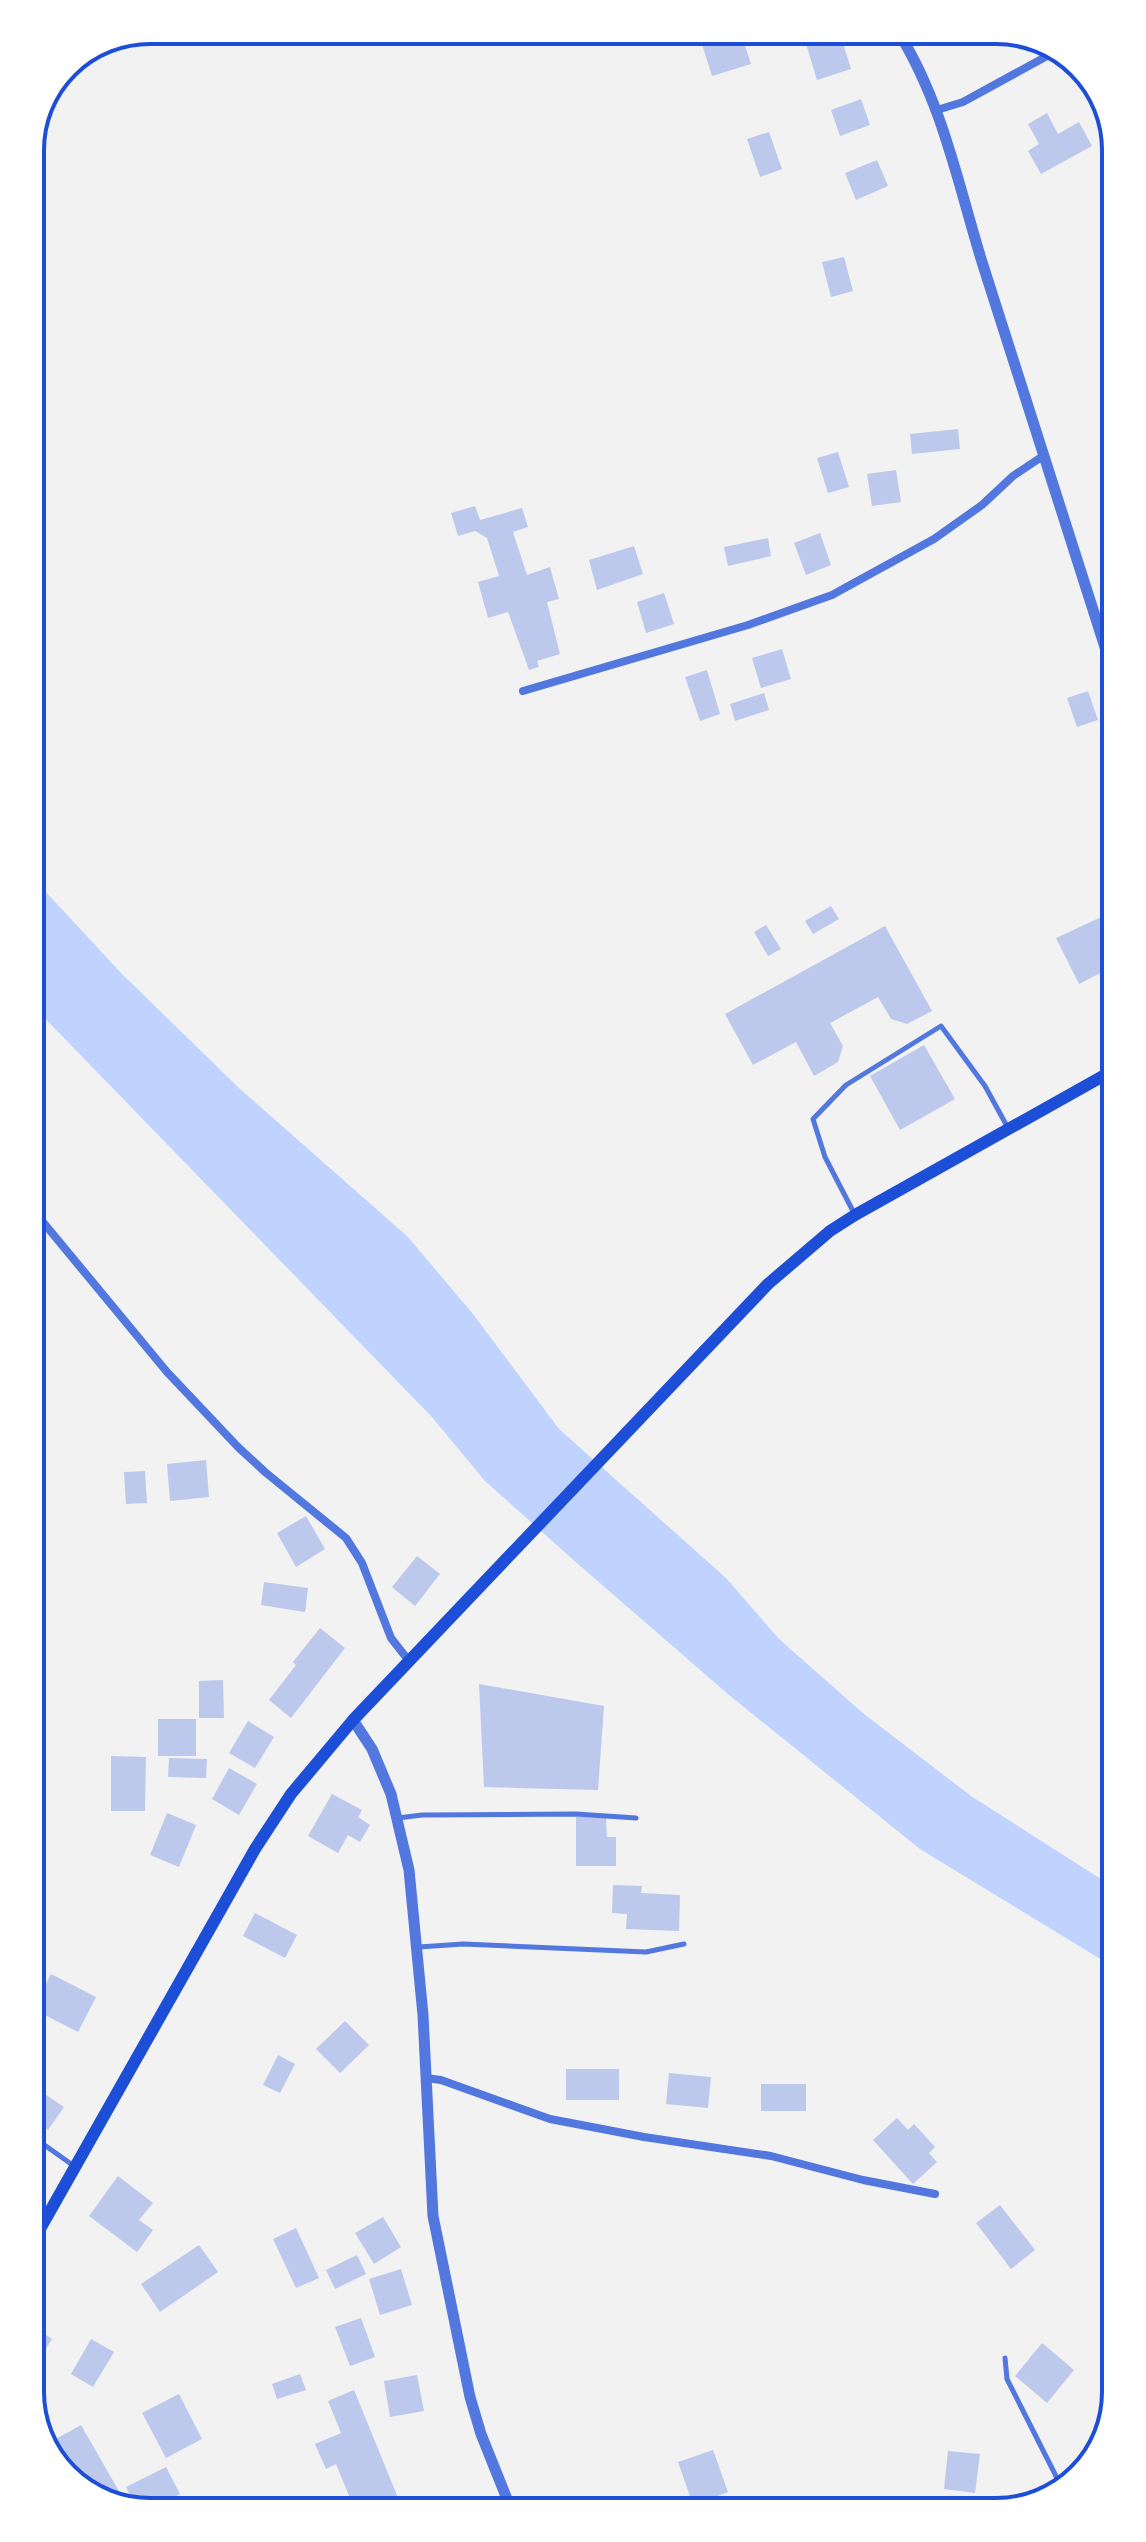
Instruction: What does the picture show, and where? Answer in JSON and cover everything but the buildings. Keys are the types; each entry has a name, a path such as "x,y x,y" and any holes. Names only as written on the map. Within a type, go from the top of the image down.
{"main road":[{"path":"44,2222 255,1849 291,1794 353,1720 779,1274 830,1231 855,1215 1102,1077"}],"street":[{"path":"906,44 937,110 1102,638"},
{"path":"937,110 963,102 1046,57"},
{"path":"523,691 748,625 832,595 934,539 1043,456"},
{"path":"44,1223 167,1372 228,1436 265,1472 346,1538 362,1563 391,1638 409,1661"},
{"path":"353,1720 372,1749 391,1794 409,1870 418,1947 437,2246 470,2397 507,2498"},
{"path":"426,2078 441,2080 550,2119 771,2156 863,2180 935,2194"}],"lane":[{"path":"855,1215 825,1157 813,1119 846,1085 941,1026 985,1086 1009,1129"},
{"path":"397,1818 422,1815 576,1814 636,1818"},
{"path":"418,1947 463,1944 646,1952 684,1944"},
{"path":"44,2145 75,2167"},
{"path":"1005,2358 1007,2379 1057,2479"}],"water":[{"path":"44,890 121,973 240,1089 408,1237 473,1314 559,1429 726,1578 779,1639 864,1714 971,1796 1102,1879 1102,1960 920,1849 729,1695 485,1481 431,1416 44,1017"}]}
